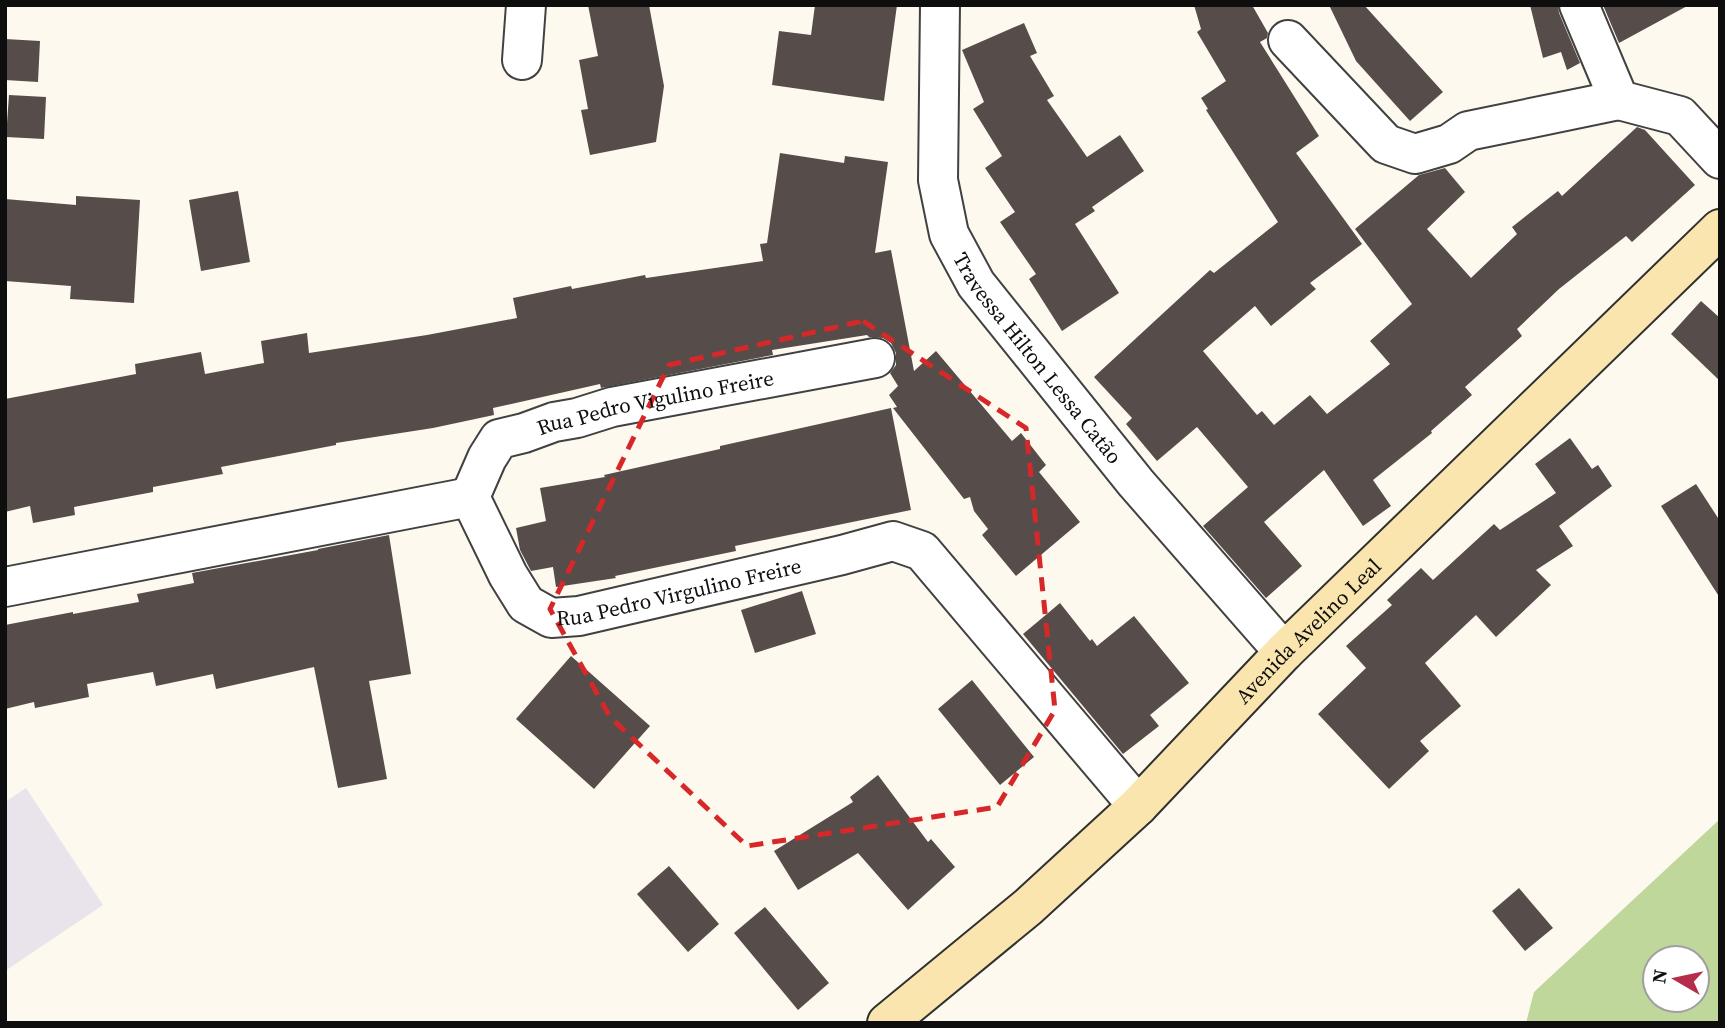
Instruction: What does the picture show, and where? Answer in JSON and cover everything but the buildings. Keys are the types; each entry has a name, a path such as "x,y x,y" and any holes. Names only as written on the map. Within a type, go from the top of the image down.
{"main road":[{"name":"Avenida Avelino Leal","path":"887,1023 1028,907 1138,806 1284,652 1720,229"}],"street":[{"path":"522,60 526,5"},
{"name":"Travessa Hilton Lessa Catão","path":"940,5 938,180 949,234 976,284 1136,483 1284,652"},
{"path":"1579,5 1619,100"},
{"path":"1288,40 1386,144 1415,154 1449,144 1468,131 1619,100 1679,116 1720,159"},
{"name":"Rua Pedro Vigulino Freire","path":"470,497 487,458 499,439 612,407 875,358"},
{"path":"5,587 470,497"},
{"name":"Rua Pedro Virgulino Freire","path":"470,497 508,575 526,604 551,618 579,616 893,541 922,551 1138,806"}],"highlighted area":[{"path":"863,321 1026,428 1055,710 997,807 747,846 610,717 550,609 669,365"}],"shaded area":[{"path":"26,788 103,905 5,971 5,802"}],"green space":[{"path":"1720,819 1720,1023 1526,1023 1534,992"}]}
